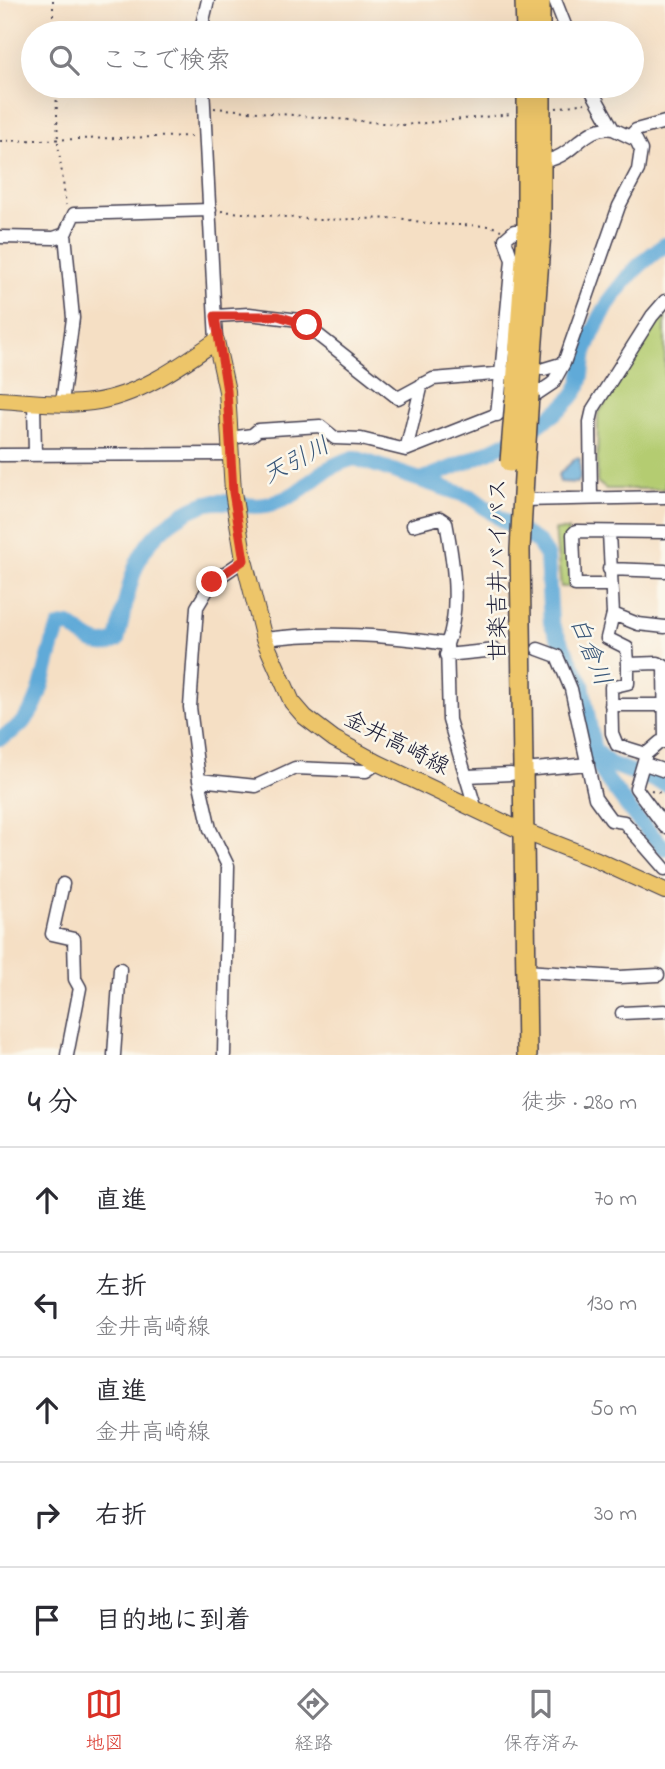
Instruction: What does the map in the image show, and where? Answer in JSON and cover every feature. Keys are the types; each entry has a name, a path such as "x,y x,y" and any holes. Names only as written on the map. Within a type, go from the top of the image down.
{"highway":[{"path":"525,0 526,21"},
{"path":"540,0 540,21"},
{"name":"甘楽吉井バイパス","path":"522,398 539,274 541,161 530,98"},
{"name":"甘楽吉井バイパス","path":"527,1055 519,830 514,548 527,231 534,112 538,98"},
{"name":"甘楽吉井バイパス","path":"515,1055 519,830"}],"main road":[{"path":"0,400 90,403 129,392 176,368 216,341 227,391 231,446"},
{"name":"金井高崎線","path":"231,446 233,492 244,560 264,639 284,689 304,717 334,739 378,763 519,830 597,860 665,891"}],"street":[{"path":"203,21 208,0"},
{"path":"555,0 563,21"},
{"path":"204,98 216,341"},
{"path":"595,98 613,129"},
{"path":"631,135 636,130 665,122"},
{"path":"0,456 231,446 258,430 320,426 335,438 361,439 406,450 520,405 553,383 564,363 618,205 640,162 641,150 631,135 602,127 591,131 565,156 541,161"},
{"path":"0,237 54,238 67,228 74,214 210,210"},
{"path":"62,403 73,318 67,228"},
{"path":"497,415 512,260 505,243 507,235 527,231"},
{"path":"591,498 590,422 593,409 652,316 665,302"},
{"path":"215,316 249,314 299,320 398,398 433,379 503,373"},
{"path":"544,369 564,363"},
{"path":"406,450 422,384"},
{"path":"34,402 35,454"},
{"path":"517,509 591,498 665,497"},
{"path":"413,525 440,518 446,522 453,565 452,631 446,649 449,720 476,810"},
{"path":"610,585 575,585 573,582 573,534 576,531 665,533"},
{"path":"609,531 612,614 607,638 627,648 628,664 628,683 611,687 612,733 617,745 643,768 665,771"},
{"path":"224,1055 228,866 210,829 199,780 190,707 197,607 212,582 244,560"},
{"path":"610,569 665,571"},
{"path":"612,614 638,624 665,627"},
{"path":"264,639 313,633 382,634 446,649 496,650"},
{"path":"538,649 557,656 571,689 595,798 611,820 624,822 665,869"},
{"path":"628,664 658,663 664,666 665,742 660,742 643,768 636,788 646,805 665,827"},
{"path":"611,705 665,705"},
{"path":"199,780 256,786 295,768 366,771 378,763"},
{"path":"467,776 588,764"},
{"path":"64,884 51,934 74,939 75,979 80,988 67,1055"},
{"path":"114,1055 120,969"},
{"path":"525,971 618,978 658,975"},
{"path":"622,1013 665,1011"}],"path":[{"path":"53,0 54,21"},
{"path":"56,98 67,228"},
{"path":"205,107 405,125 534,112 596,101"},
{"path":"0,141 206,136"},
{"path":"210,210 318,220 399,218 431,224 491,226 507,235"}],"green space":[{"path":"665,310 665,489 606,489 597,482 598,414"},
{"path":"555,530 568,530 570,587 561,587"}],"water":[{"path":"576,458 580,459 580,479 577,483 560,482 558,475"}],"waterway":[{"name":"天引川","path":"421,480 508,442 532,429 569,401 579,386 586,349 608,303 638,266 665,245"},
{"name":"天引川","path":"0,738 27,718 35,705 59,627 69,625 98,643 117,640 128,590 139,560 157,534 171,522 191,509 208,503 258,506 277,502 296,493 331,467 355,458 471,497 538,542 547,557 551,623 582,684 595,758 605,777 638,820 665,849"},
{"path":"596,751 610,764 665,784"}],"route":[{"path":"212,582 244,560 233,492 227,391 216,341 215,316 278,316 299,320 307,325"}],"water label":[{"name":"白倉川","path":"589,652"}]}
